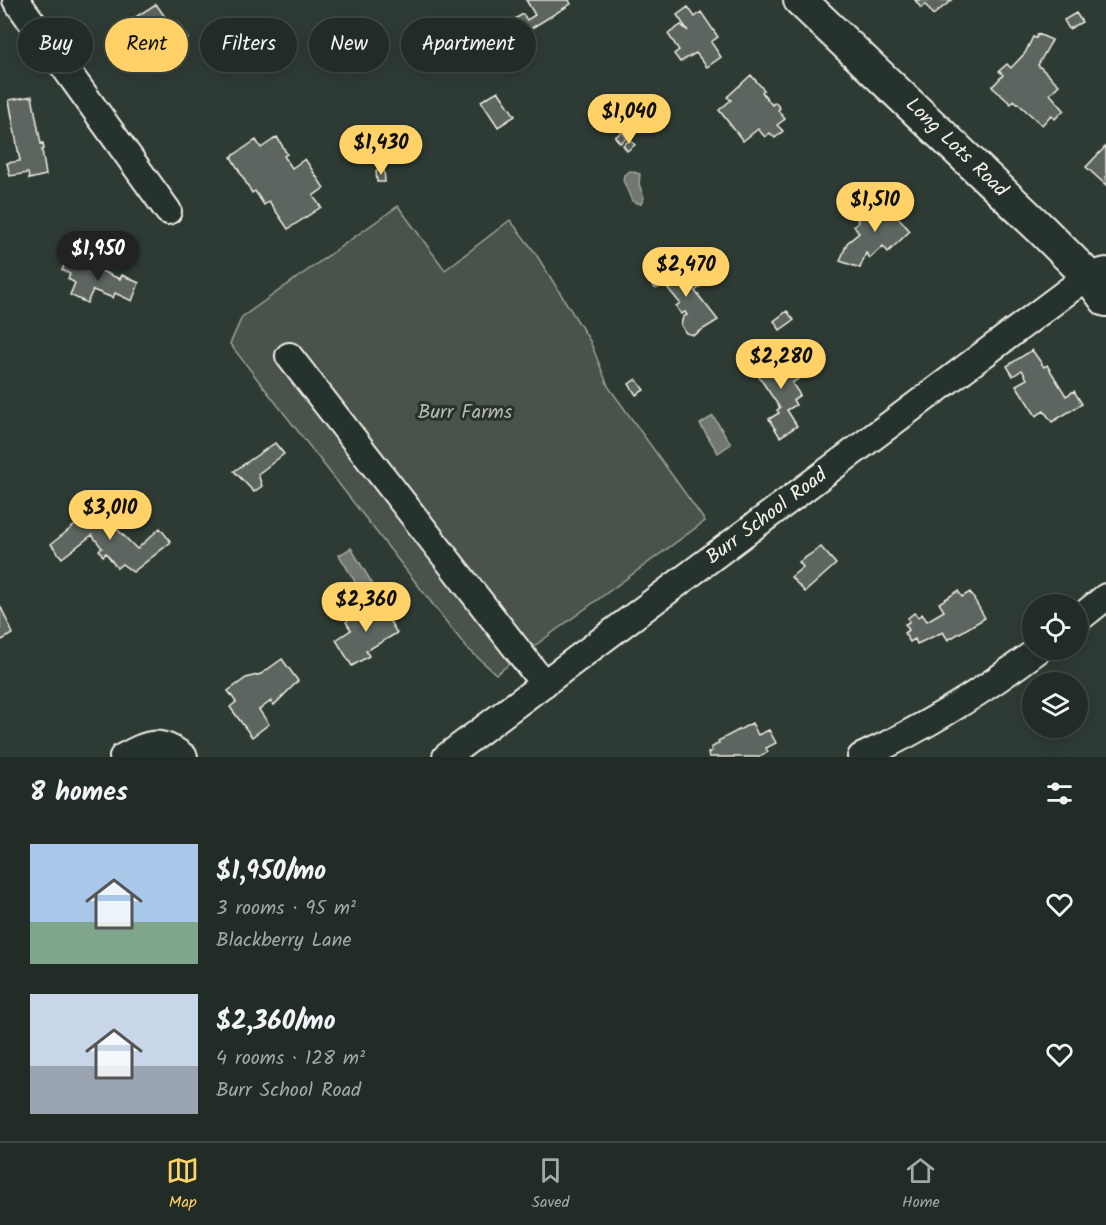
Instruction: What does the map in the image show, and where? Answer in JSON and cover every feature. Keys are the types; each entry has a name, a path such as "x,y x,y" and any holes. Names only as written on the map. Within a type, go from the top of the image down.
{"main road":[{"name":"Long Lots Road","path":"800,0 1100,282"}],"street":[{"path":"16,0 168,211"},
{"name":"Burr School Road","path":"446,757 1100,282"},
{"path":"289,356 544,684"},
{"path":"1088,611 1106,597"},
{"path":"861,757 905,736 985,690 1025,660"},
{"path":"123,757 156,743 171,747 184,757"}],"green space":[{"name":"Burr Farms","path":"398,206 445,270 510,220 534,251 590,341 608,386 705,521 496,674 466,647 230,344 242,317"}],"shaded area":[{"path":"630,171 640,174 639,184 644,198 641,204 632,201 623,180 624,175"},
{"path":"713,416 731,444 718,453 700,424"},
{"path":"351,548 372,583 360,590 339,555"}],"building":[{"path":"526,0 569,0 571,4 536,25 536,18 530,18 535,15"},
{"path":"915,0 952,0 933,15 925,4 921,8"},
{"path":"156,4 166,18 134,18"},
{"path":"688,7 695,17 701,12 718,37 711,42 721,57 707,67 696,53 680,62 674,54 679,50 668,34 681,25 688,31 677,15"},
{"path":"1076,13 1082,22 1069,29 1064,20"},
{"path":"1038,34 1052,40 1038,65 1059,85 1050,94 1064,110 1055,119 1051,115 1042,125 1014,100 1011,104 992,87 1003,75 999,71 1007,64 1011,68 1025,53 1033,37 1036,38"},
{"path":"751,75 764,90 762,92 772,105 775,102 780,108 778,110 785,119 777,125 783,131 775,138 770,133 765,137 758,129 743,141 719,110 731,100 727,97"},
{"path":"498,91 515,116 498,127 481,101"},
{"path":"32,96 41,144 43,143 46,175 29,179 28,173 10,176 7,163 20,161 9,100"},
{"path":"622,132 627,138 620,143 615,137"},
{"path":"277,137 287,154 284,156 292,168 305,159 324,188 313,196 321,207 288,229 269,201 264,205 255,191 252,193 231,157 256,140 261,148"},
{"path":"630,140 635,145 627,151 623,145"},
{"path":"1106,146 1106,185 1086,167"},
{"path":"384,170 385,182 377,182 376,171"},
{"path":"883,197 892,207 896,203 904,212 898,217 910,231 888,252 883,246 870,258 866,253 860,268 840,261 847,243 859,233 854,226 859,222 857,220"},
{"path":"82,258 94,263 92,267 120,279 122,275 139,283 132,301 115,293 113,298 93,290 87,303 70,295 75,283 68,279 70,274 62,270 66,262 79,264"},
{"path":"681,259 700,287 695,291 718,320 694,335 686,333 681,325 683,317 687,315 685,312 681,314 676,306 680,303 666,286 655,288 652,284 654,277 658,274 659,276"},
{"path":"787,311 794,320 780,330 774,321"},
{"path":"1032,350 1044,367 1047,365 1066,396 1074,391 1082,404 1052,422 1044,411 1036,416 1016,385 1027,379 1022,370 1013,376 1007,366"},
{"path":"785,352 801,377 792,383 800,395 793,400 796,405 787,410 797,426 780,437 769,419 779,413 777,410 780,408 755,371"},
{"path":"636,379 644,390 636,395 629,384"},
{"path":"275,443 284,454 258,474 262,486 254,492 234,471"},
{"path":"99,506 109,521 137,549 160,528 171,542 133,572 122,564 117,568 106,553 103,556 99,550 102,548 92,535 62,558 51,544"},
{"path":"821,547 836,564 805,592 791,577 803,567 799,562"},
{"path":"958,591 962,597 970,592 985,618 948,640 943,632 917,644 915,639 910,642 904,633 909,630 905,624 909,622 908,618 914,613 918,617 922,614 927,621 944,611 939,603"},
{"path":"378,602 397,633 366,651 369,656 352,666 336,640 351,630 346,622 351,617"},
{"path":"0,605 13,634 0,641"},
{"path":"282,659 298,681 274,705 271,701 259,710 269,724 252,737 230,707 236,702 228,691 246,678 261,674"},
{"path":"752,723 758,735 769,730 776,743 766,748 768,752 758,757 709,757 708,753 719,743 718,741"}]}
